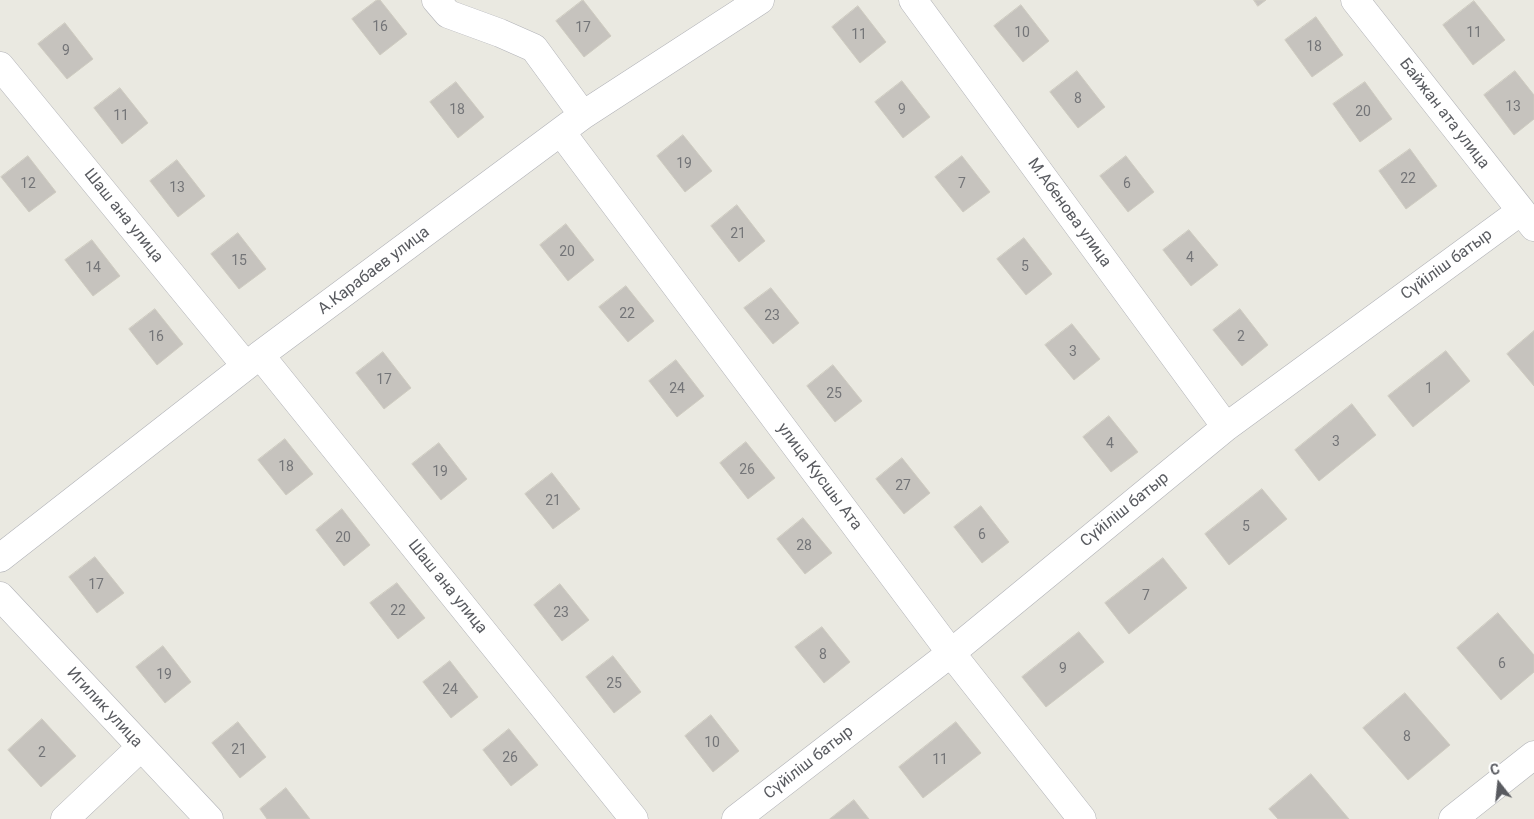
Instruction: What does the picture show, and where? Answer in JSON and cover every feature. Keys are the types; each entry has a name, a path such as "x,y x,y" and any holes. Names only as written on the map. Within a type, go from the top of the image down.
{"street":[{"path":"436,0 448,14 534,48 583,115"},
{"name":"А.Карабаев улица","path":"0,558 253,361 583,115 760,0"},
{"name":"М.Абенова улица","path":"912,0 1226,427"},
{"name":"Байжан ата улица","path":"1355,0 1528,219"},
{"name":"Шаш ана улица","path":"0,66 253,361 634,819"},
{"name":"улица Кусшы Ата","path":"561,132 951,653 1082,819"},
{"name":"Сүйіліш батыр","path":"736,819 951,653 1226,427 1528,219"},
{"name":"Игилик улица","path":"0,596 209,819"},
{"path":"65,819 141,747"},
{"path":"1453,819 1534,755"}],"building":[{"path":"377,0 380,0 407,34 380,55 352,19"},
{"path":"583,0 611,36 584,57 556,21"},
{"path":"1254,0 1266,0 1258,6"},
{"path":"1474,1 1505,40 1473,65 1443,25"},
{"path":"1021,5 1049,41 1023,62 994,26"},
{"path":"858,6 886,42 860,63 832,27"},
{"path":"1316,17 1343,55 1312,77 1285,40"},
{"path":"65,23 93,59 67,79 38,44"},
{"path":"1077,71 1105,107 1078,128 1050,92"},
{"path":"1515,71 1534,95 1534,119 1514,135 1484,95"},
{"path":"902,81 930,117 903,138 875,102"},
{"path":"456,82 484,117 458,138 430,102"},
{"path":"1365,82 1392,119 1360,142 1333,104"},
{"path":"120,88 148,123 122,144 94,108"},
{"path":"683,135 712,171 685,192 657,156"},
{"path":"1410,149 1437,186 1406,209 1379,171"},
{"path":"28,156 56,192 29,212 1,177"},
{"path":"962,156 990,192 963,212 935,177"},
{"path":"1126,156 1154,192 1128,212 1100,176"},
{"path":"177,160 205,196 178,217 150,181"},
{"path":"737,205 765,241 739,262 711,226"},
{"path":"566,224 594,260 568,281 540,245"},
{"path":"1189,230 1218,265 1191,286 1163,250"},
{"path":"238,233 266,269 239,289 211,254"},
{"path":"1024,238 1052,274 1026,295 997,259"},
{"path":"92,240 120,276 93,296 65,260"},
{"path":"626,286 654,321 628,342 599,307"},
{"path":"771,288 799,323 773,344 744,308"},
{"path":"155,309 183,344 157,365 129,329"},
{"path":"1240,309 1268,345 1242,366 1213,330"},
{"path":"1072,324 1100,359 1074,380 1045,345"},
{"path":"1534,331 1534,386 1507,354"},
{"path":"1446,351 1470,381 1413,427 1388,396"},
{"path":"383,352 411,388 384,409 356,373"},
{"path":"676,360 704,396 677,417 649,381"},
{"path":"833,365 862,401 835,422 807,386"},
{"path":"1352,404 1376,435 1319,481 1295,450"},
{"path":"1109,416 1138,452 1111,472 1083,437"},
{"path":"285,439 313,474 286,495 258,460"},
{"path":"746,442 775,478 748,499 720,463"},
{"path":"439,443 467,479 441,500 412,464"},
{"path":"902,458 930,493 904,514 876,479"},
{"path":"552,473 580,509 553,529 525,494"},
{"path":"1262,489 1287,519 1229,565 1205,534"},
{"path":"981,506 1009,542 982,563 954,527"},
{"path":"342,509 370,545 344,566 316,530"},
{"path":"803,518 832,553 805,574 777,539"},
{"path":"95,557 124,593 97,613 69,577"},
{"path":"1163,558 1187,588 1129,634 1105,603"},
{"path":"397,583 425,618 398,639 370,603"},
{"path":"560,584 589,620 562,641 534,605"},
{"path":"1498,613 1534,655 1534,672 1501,700 1457,648"},
{"path":"822,627 850,662 824,683 795,647"},
{"path":"1079,632 1104,662 1046,707 1022,677"},
{"path":"163,646 191,682 165,703 136,667"},
{"path":"613,656 641,692 614,713 586,677"},
{"path":"450,661 478,697 451,718 423,682"},
{"path":"1405,693 1450,745 1408,780 1363,728"},
{"path":"711,715 739,751 713,772 685,736"},
{"path":"42,719 76,756 41,787 8,750"},
{"path":"238,722 266,757 240,778 212,743"},
{"path":"956,722 981,753 923,798 899,767"},
{"path":"509,729 538,765 511,786 483,750"},
{"path":"1311,774 1349,819 1278,819 1269,809"},
{"path":"286,788 310,819 267,819 260,809"},
{"path":"854,800 869,819 830,819"}]}
